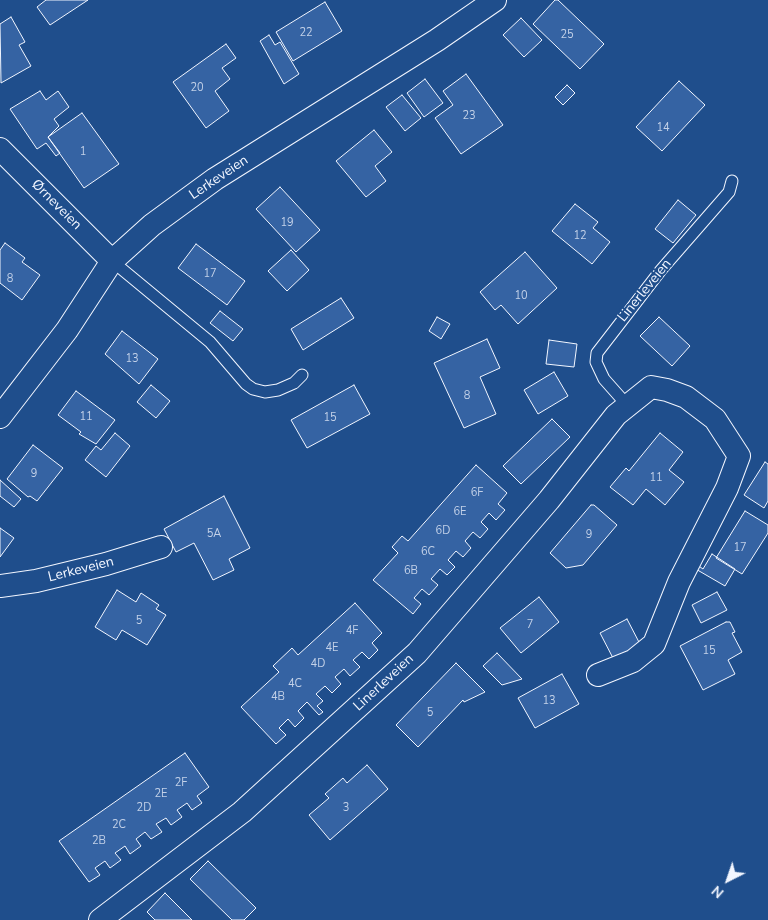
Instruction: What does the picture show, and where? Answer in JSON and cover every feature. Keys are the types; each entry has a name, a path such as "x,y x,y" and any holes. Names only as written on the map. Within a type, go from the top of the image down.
{"street":[{"name":"Lerkeveien","path":"0,417 67,330 112,260 152,225 215,179 437,40 495,0"},
{"name":"Ørneveien","path":"0,149 112,260"},
{"name":"Linerleveien","path":"100,920 242,812 416,653 488,573 627,405 651,387 686,397 715,419 739,456 727,488 679,582 654,644 633,661 598,676"},
{"name":"Lerkeveien","path":"0,586 36,581 80,571 161,547"}],"lane":[{"name":"Linerleveien","path":"627,405 604,378 596,362 597,353 660,270 729,192 732,181"},
{"path":"112,260 210,342 246,384 253,389 265,392 278,390 294,383 302,375"}],"building":[{"path":"46,0 88,0 50,25 37,7"},
{"path":"555,0 558,0 604,44 580,69 533,24"},
{"path":"325,2 342,31 293,61 276,32"},
{"path":"11,17 25,42 19,45 31,66 1,83 0,24"},
{"path":"521,18 542,40 524,57 503,35"},
{"path":"269,35 275,45 280,42 299,74 284,84 260,41"},
{"path":"226,44 236,58 222,68 230,79 215,91 229,111 206,128 173,82"},
{"path":"466,74 503,125 461,154 435,118 453,105 443,91"},
{"path":"425,79 443,103 424,117 407,93"},
{"path":"679,81 705,105 662,151 636,127"},
{"path":"567,85 575,93 563,105 555,97"},
{"path":"40,91 46,100 58,91 69,107 54,119 59,126 48,137 60,153 56,156 46,143 37,149 10,109"},
{"path":"402,95 421,118 405,131 386,107"},
{"path":"82,113 119,164 84,188 48,137"},
{"path":"374,130 392,152 375,166 386,181 366,197 336,161"},
{"path":"280,187 320,230 296,252 256,209"},
{"path":"678,200 696,215 673,243 655,229"},
{"path":"575,204 598,222 593,228 610,242 592,264 552,231"},
{"path":"5,243 25,258 22,262 40,275 22,300 0,283 0,250"},
{"path":"196,244 245,281 227,305 178,268"},
{"path":"291,250 309,270 287,291 268,271"},
{"path":"525,252 557,288 518,324 501,305 495,310 480,292"},
{"path":"341,298 354,318 303,350 291,329"},
{"path":"220,311 243,329 233,341 210,323"},
{"path":"437,317 450,324 441,339 429,331"},
{"path":"659,317 690,346 672,366 640,336"},
{"path":"122,331 158,359 139,384 105,354"},
{"path":"487,339 500,368 480,377 496,414 464,428 434,363"},
{"path":"549,340 577,344 574,367 546,364"},
{"path":"554,372 568,396 538,414 524,390"},
{"path":"151,385 170,401 156,418 137,402"},
{"path":"354,385 370,414 307,448 291,420"},
{"path":"76,391 115,420 96,444 79,434 81,432 58,415"},
{"path":"552,419 570,437 521,484 503,466"},
{"path":"115,433 130,446 106,477 85,460 96,446 101,450"},
{"path":"660,433 683,452 669,470 684,482 665,505 646,489 633,505 610,487 626,468 629,471"},
{"path":"33,445 63,468 37,501 30,496 28,497 7,479"},
{"path":"765,462 768,464 768,501 764,508 744,495"},
{"path":"476,465 507,493 498,504 505,510 496,520 489,513 481,522 488,529 480,538 473,532 465,541 471,548 463,557 456,551 448,560 455,567 447,575 440,569 431,579 438,585 429,595 422,589 414,598 421,604 413,614 373,580 398,553 392,547 402,536 408,541"},
{"path":"0,480 21,499 14,507 0,496"},
{"path":"224,496 250,548 229,559 234,570 213,580 194,543 176,552 164,529"},
{"path":"591,505 594,505 617,525 583,565 566,568 550,553"},
{"path":"745,511 768,525 768,533 742,574 716,558"},
{"path":"0,528 14,538 0,557"},
{"path":"712,554 735,569 725,586 694,568 696,564 703,569"},
{"path":"117,590 136,602 141,593 159,605 156,609 166,615 147,645 122,630 116,640 95,627"},
{"path":"717,592 727,610 701,623 692,605"},
{"path":"539,597 559,622 521,653 500,628"},
{"path":"355,603 382,633 372,643 378,650 369,659 362,652 353,660 360,667 350,676 344,669 335,677 341,684 332,693 325,686 316,694 323,701 317,706 323,712 319,715 307,702 298,711 304,718 295,727 288,719 279,728 286,735 276,744 241,707 279,672 273,666 292,648 298,655"},
{"path":"627,619 641,646 614,660 600,633"},
{"path":"726,622 730,622 735,632 732,633 742,652 728,660 735,674 703,690 680,646"},
{"path":"497,653 522,679 502,685 483,666"},
{"path":"456,663 485,692 464,702 463,700 418,747 396,725"},
{"path":"562,674 579,704 535,728 518,698"},
{"path":"185,753 209,787 197,796 202,803 192,810 187,803 177,810 182,817 171,825 166,818 156,824 162,832 151,839 145,832 136,839 141,846 130,854 125,846 115,853 121,860 110,868 105,861 95,868 100,875 89,882 59,841"},
{"path":"367,765 388,789 330,840 309,815 329,798 325,794 343,778 347,783"},
{"path":"208,861 256,908 244,920 232,920 190,879"},
{"path":"165,893 192,920 155,920 147,912"}]}
